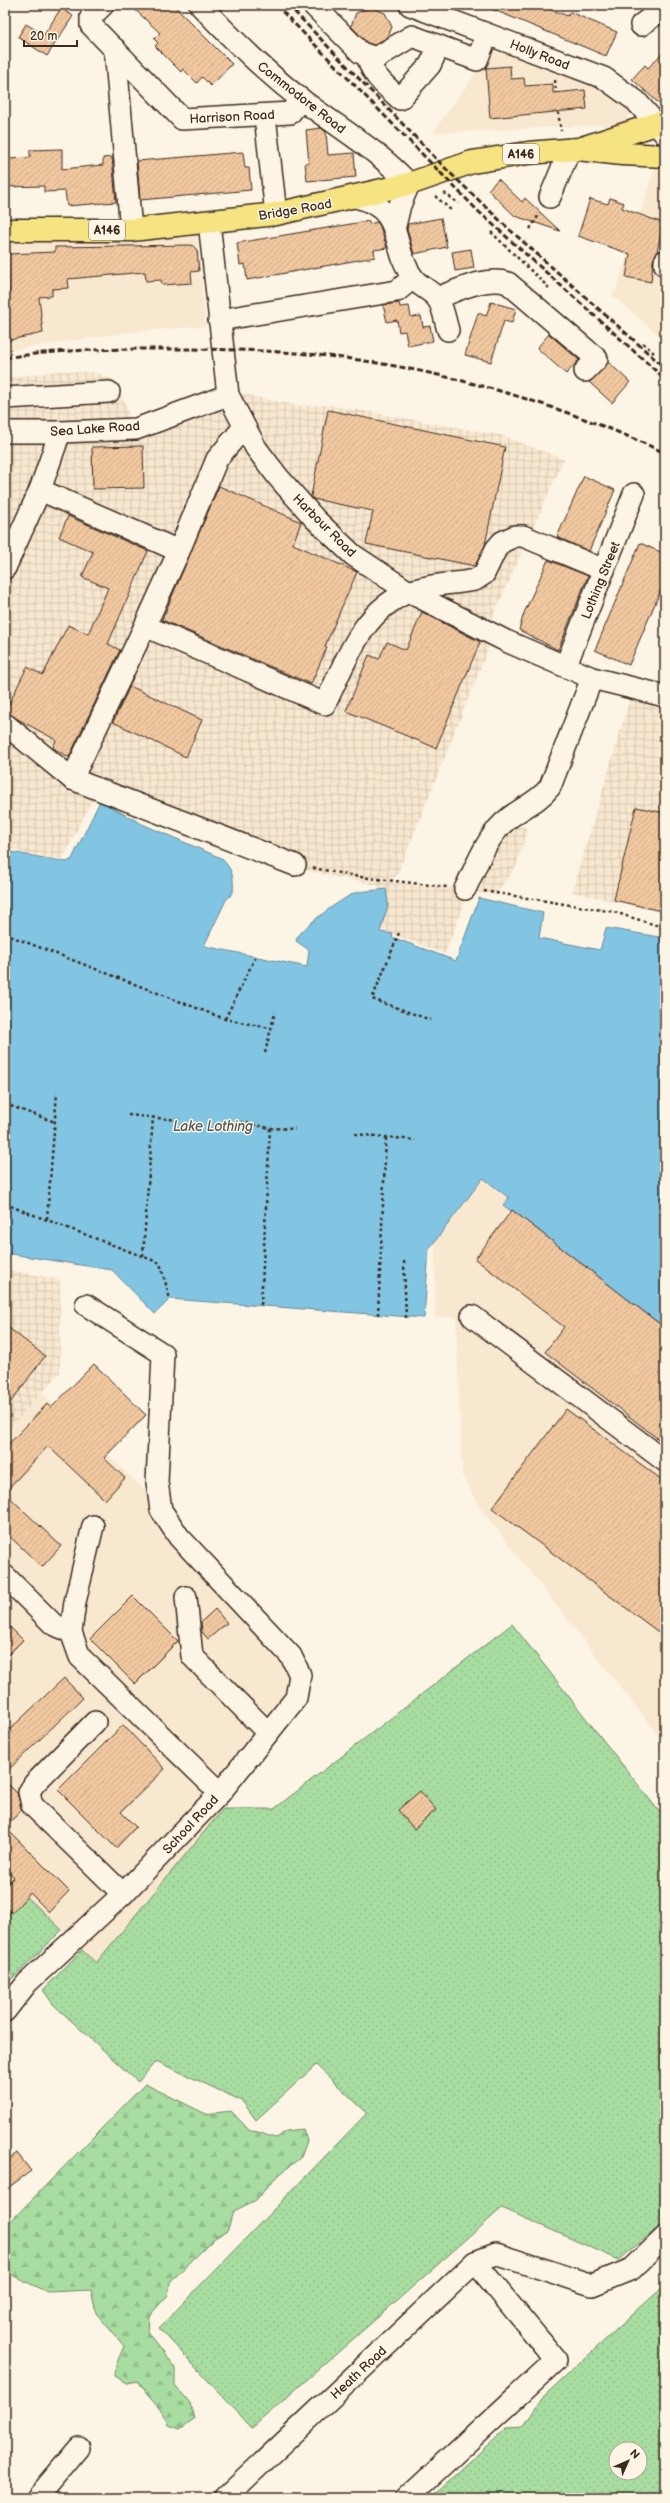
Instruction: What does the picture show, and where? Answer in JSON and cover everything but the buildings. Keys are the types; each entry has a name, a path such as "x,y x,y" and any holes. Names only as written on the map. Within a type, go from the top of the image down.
{"highway":[{"name":"Bridge Road","path":"5,230 131,230 276,214 409,184 472,162 528,153 574,149 662,126"},
{"name":"Bridge Road","path":"574,149 622,154 665,156"}],"street":[{"name":"Harrison Road","path":"103,5 91,17 90,22 182,119 290,113 301,99"},
{"name":"Commodore Road","path":"200,5 239,46 301,99 384,160 409,184"},
{"path":"313,5 361,53 368,57 376,58 412,36 477,60 487,35"},
{"name":"Holly Road","path":"410,5 604,78 636,101 662,126"},
{"path":"641,25 664,7"},
{"path":"368,57 369,65 377,77 400,99 430,65 439,46"},
{"path":"115,49 131,230"},
{"path":"266,125 276,214"},
{"path":"550,197 574,149"},
{"path":"409,184 400,205 395,226 405,264 413,278 437,298 448,330"},
{"path":"356,197 375,205 395,226"},
{"name":"Harbour Road","path":"210,222 228,395 244,427 278,477 315,518 353,556 409,592 506,641 566,665 592,678 665,696"},
{"path":"219,320 397,291 413,278"},
{"path":"437,298 465,287 493,281 501,281 514,286 597,359 585,372"},
{"path":"5,398 109,392"},
{"name":"Sea Lake Road","path":"5,432 60,432 136,428 228,395"},
{"path":"72,779 179,551 216,459 244,427"},
{"path":"5,568 40,490 60,432"},
{"path":"40,490 179,551"},
{"name":"Lothing Street","path":"566,665 634,494"},
{"path":"144,626 325,704 364,626 375,613 409,592 475,580 484,574 496,549 502,542 515,536 524,536 604,570"},
{"path":"465,888 493,834 508,819 541,798 550,787 592,678"},
{"path":"5,724 72,779 295,865"},
{"path":"86,1305 163,1354 156,1482 161,1510 179,1537 291,1656 300,1675 296,1698 220,1793"},
{"path":"472,1316 665,1460"},
{"path":"5,1576 53,1624 71,1632 76,1602 93,1526"},
{"path":"186,1597 192,1656 268,1733"},
{"name":"School Road","path":"5,2011 27,1983 123,1894 220,1793 80,1657 71,1632"},
{"path":"95,1722 34,1784 29,1792 32,1805 123,1894"},
{"name":"Heath Road","path":"225,2498 475,2262 496,2254 592,2285 632,2269 665,2237"},
{"path":"407,2498 556,2360 475,2262"},
{"path":"37,2498 79,2448"}],"path":[{"path":"555,77 556,93"},
{"path":"444,192 459,204"},
{"path":"436,198 452,211"},
{"path":"492,232 549,288"},
{"path":"527,272 530,269"},
{"path":"643,343 654,353"},
{"path":"398,933 372,998 430,1020"},
{"path":"5,934 225,1019 270,1028"},
{"path":"225,1019 256,956"},
{"path":"265,1053 275,1012"},
{"path":"47,1219 57,1093"},
{"path":"5,1104 55,1122"},
{"path":"128,1115 179,1120"},
{"path":"143,1256 153,1117"},
{"path":"240,1122 270,1128 295,1129"},
{"path":"261,1305 270,1128"},
{"path":"355,1134 415,1140"},
{"path":"378,1315 386,1137"},
{"path":"5,1204 160,1263 170,1299"},
{"path":"404,1261 406,1318"}],"shaded area":[{"path":"495,47 612,90 630,112 625,124 432,133"},
{"path":"656,163 665,164 665,341 612,295 617,288"},
{"path":"197,236 206,326 131,332 5,351 5,240"},
{"path":"59,371 97,373 112,379 125,403 130,419 203,393 228,391 299,406 329,405 500,435 564,459 490,623 491,642 399,871 391,883 456,888 507,820 528,829 516,867 495,895 469,891 445,954 371,926 380,886 286,866 245,850 216,849 97,799 92,801 62,860 5,849 5,378"},
{"path":"635,682 665,684 665,913 572,892"},
{"path":"482,1178 665,1320 665,1744 479,1507 462,1475 456,1317 435,1317 435,1241"},
{"path":"5,1269 60,1280 60,1373 5,1434"},
{"path":"42,1393 148,1493 157,1521 310,1681 223,1809 96,1963 5,1876 5,1434"}],"green space":[{"path":"512,1624 665,1819 665,2222 619,2260 502,2208 252,2428 159,2328 367,2113 316,2065 256,2120 242,2101 156,2061 138,2082 53,2004 43,1990 82,1950 96,1963 223,1809 274,1809"},
{"path":"5,1876 62,1930 5,1986"},
{"path":"145,2084 206,2114 231,2111 250,2131 277,2138 286,2131 303,2129 307,2141 301,2157 274,2179 256,2200 234,2211 227,2232 216,2237 170,2282 168,2295 149,2316 148,2333 175,2368 175,2385 190,2403 194,2419 180,2429 169,2425 159,2407 137,2381 126,2383 115,2376 116,2365 124,2346 96,2313 91,2290 47,2292 12,2275 5,2275 5,2227"},
{"path":"665,2285 665,2498 430,2498 506,2428 523,2427 544,2396"}],"water":[{"name":"Lake Lothing","path":"100,801 142,824 221,858 228,866 233,878 233,893 226,900 204,946 307,967 309,950 296,941 304,929 322,914 355,893 386,889 388,905 380,932 393,934 392,937 456,961 479,898 543,913 539,938 600,950 606,928 665,938 665,1328 503,1205 509,1198 483,1178 429,1249 424,1318 170,1299 155,1314 112,1270 5,1253 5,851 67,862 72,859"}],"railway":[{"path":"276,5 479,212 665,379"},
{"path":"288,5 448,171 510,230 665,368"},
{"path":"5,358 67,351 108,349 171,349 273,352 352,359 444,376 490,388 580,417 665,453"}]}
